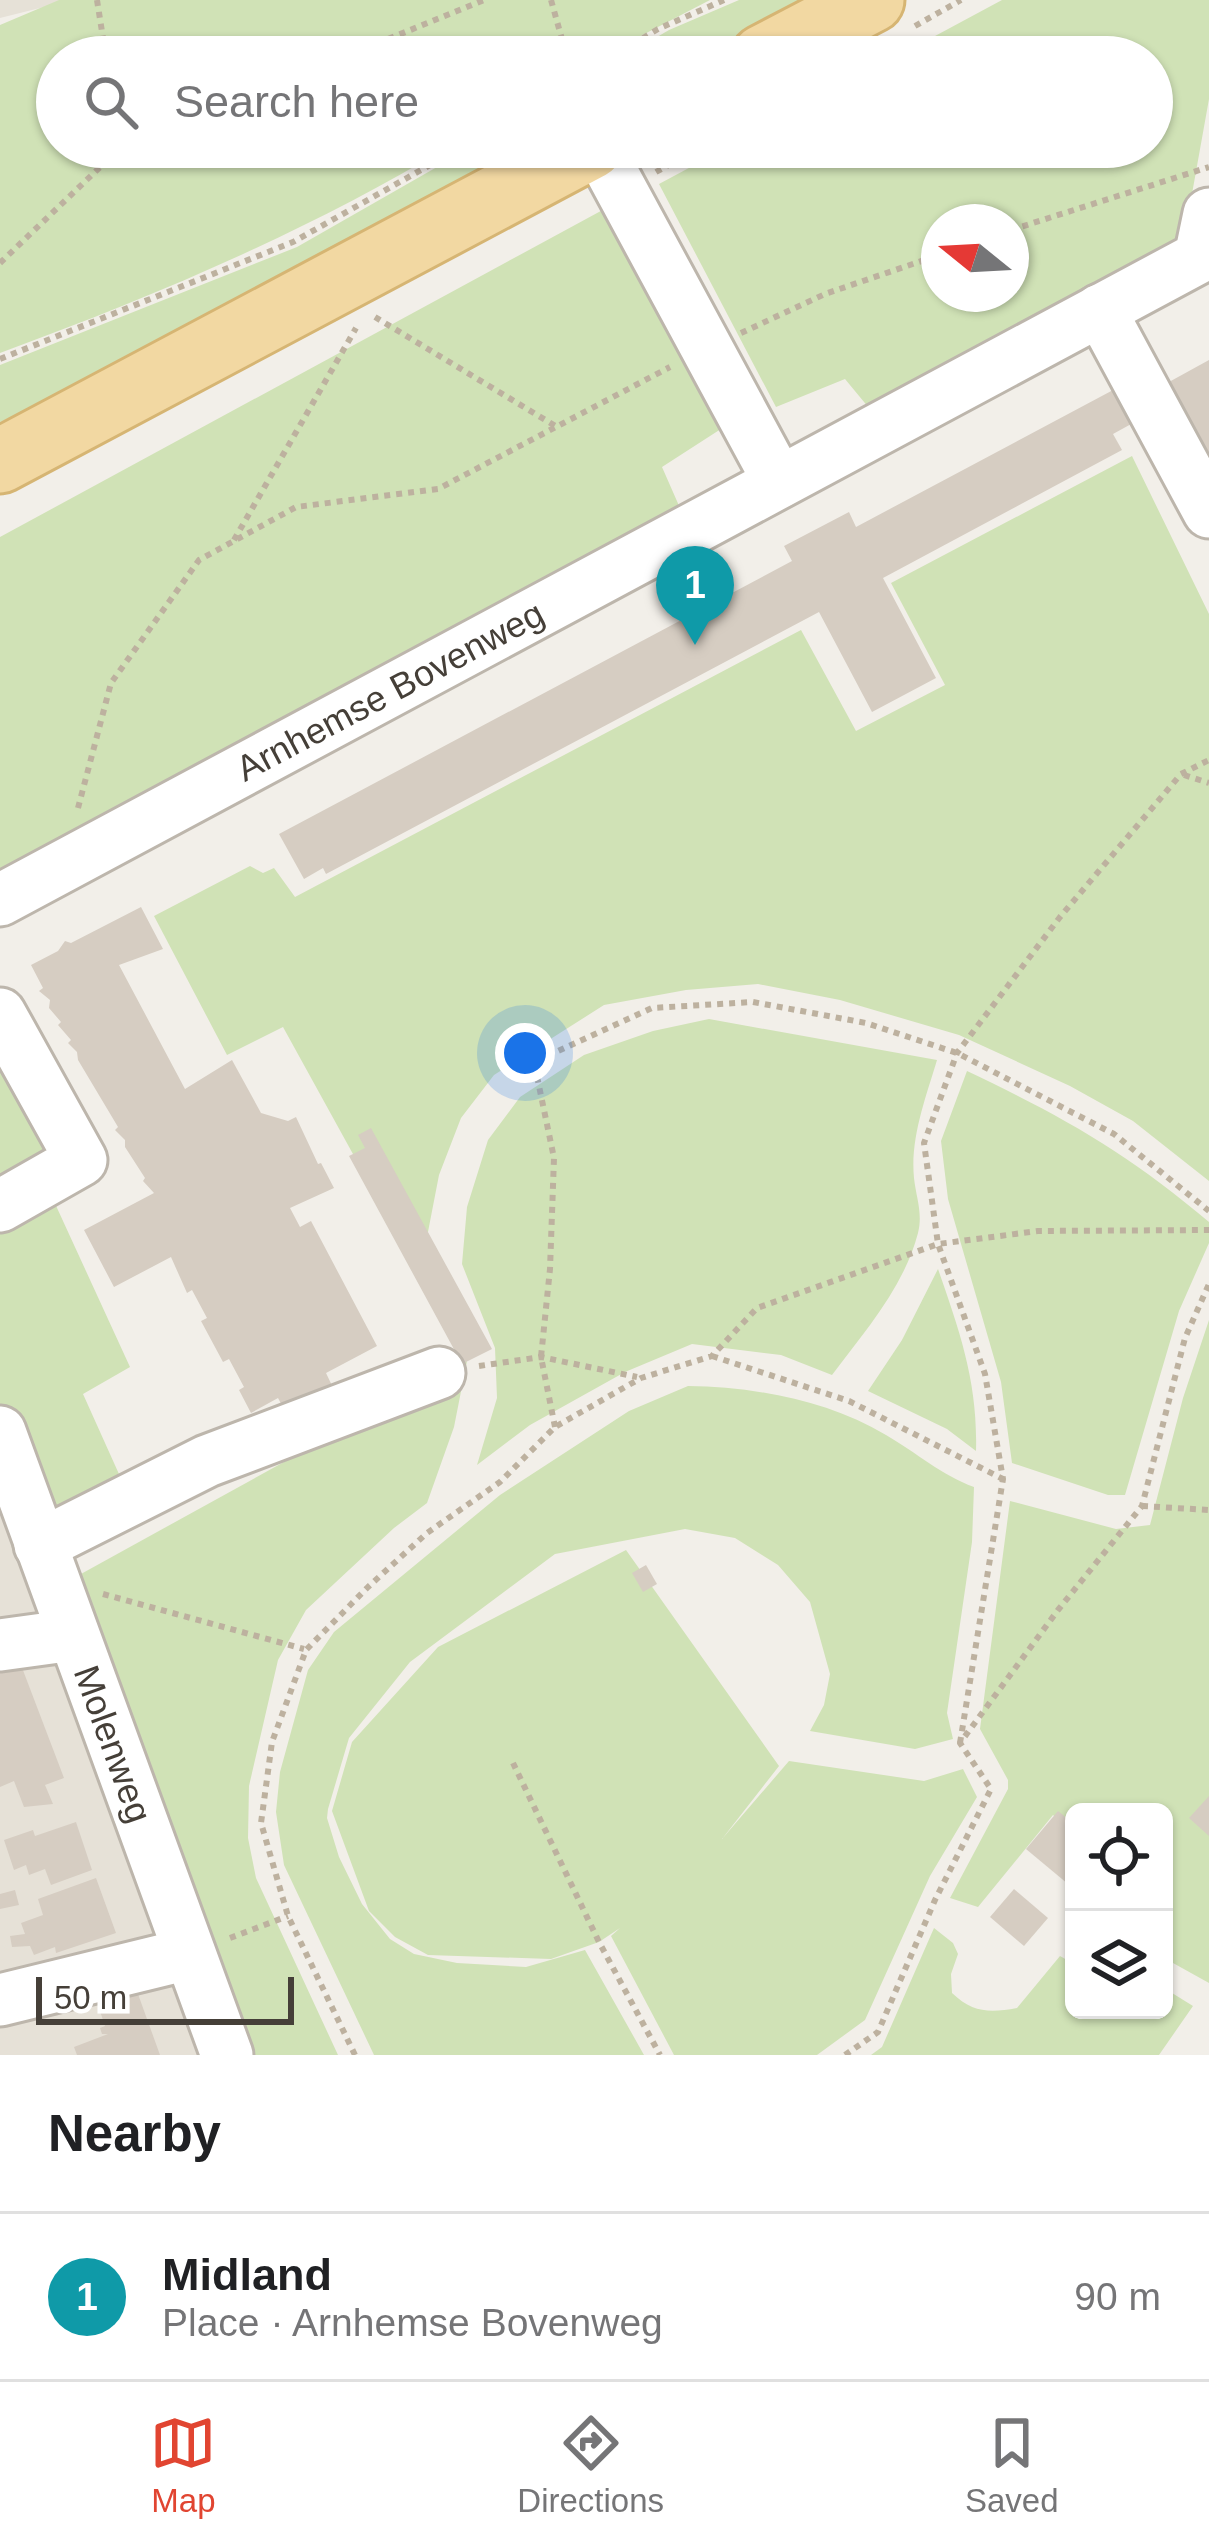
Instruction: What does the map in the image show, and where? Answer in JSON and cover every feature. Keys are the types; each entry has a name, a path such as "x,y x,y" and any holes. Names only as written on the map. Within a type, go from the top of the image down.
{"main road":[{"path":"803,36 872,0"},
{"path":"0,461 555,168"}],"street":[{"path":"607,168 779,482"},
{"name":"Arnhemse Bovenweg","path":"0,899 1100,310 1206,248"},
{"path":"1100,310 1209,512"},
{"path":"0,1014 80,1160 0,1206"},
{"path":"47,1563 207,1461 440,1373"},
{"name":"Molenweg","path":"0,1432 227,2055"},
{"path":"0,1645 73,1635"},
{"path":"0,2000 188,1954"}],"path":[{"path":"97,0 103,36"},
{"path":"396,36 484,0"},
{"path":"551,0 561,36"},
{"path":"646,36 724,0"},
{"path":"1029,224 1209,167"},
{"path":"0,263 99,168"},
{"path":"0,359 293,242 425,168"},
{"path":"62,866 111,683 199,560 296,507 438,489 707,348 825,294 921,261"},
{"path":"232,542 366,310 557,427"},
{"path":"845,2055 878,2032 935,1900 991,1789 960,1743 1003,1479 985,1374 938,1244 924,1143 957,1053 1060,917 1180,774 1209,760"},
{"path":"1180,774 1209,783"},
{"path":"555,1426 541,1357 554,1158 534,1062 652,1008 753,1002 866,1023 957,1053 1114,1134 1209,1211"},
{"path":"355,2055 288,1916 261,1822 272,1742 306,1650 427,1533 500,1482 555,1426 641,1378 712,1356 757,1308 938,1244 1038,1231 1209,1230"},
{"path":"960,1743 1142,1506 1185,1338 1209,1284"},
{"path":"712,1356 850,1401 1003,1479"},
{"path":"440,1373 541,1357 641,1378"},
{"path":"1142,1506 1209,1510"},
{"path":"47,1563 306,1650"},
{"path":"513,1763 599,1942 661,2055"},
{"path":"188,1954 288,1916"}],"shaded area":[{"path":"0,0 72,0 0,18"},
{"path":"0,1412 239,2055 0,2055"}],"green space":[{"path":"59,0 710,0 641,36 36,36 36,168 411,168 229,260 0,353 0,25"},
{"path":"739,0 813,0 745,36 659,36"},
{"path":"1002,0 1209,0 1209,99 1183,244 869,408 845,379 776,407 659,184 689,168 1173,168 1173,36 935,36"},
{"path":"435,168 497,168 90,381 0,422 0,365 297,247"},
{"path":"610,206 724,427 662,467 680,508 0,869 0,537"},
{"path":"1132,456 1209,614 1209,1181 1133,1121 959,1035 840,1000 758,984 686,990 604,1005 494,1075 461,1118 439,1175 427,1237 429,1292 283,1027 227,1055 154,916 250,866 263,873 274,868 295,897 801,630 856,731 945,685 891,583"},
{"path":"709,1019 937,1060 913,1163 919,1226 903,1272 832,1375 781,1355 692,1344 625,1372 530,1425 477,1465 497,1398 495,1348 462,1264 467,1207 488,1140 520,1097 584,1055 653,1031"},
{"path":"0,1049 56,1152 0,1183"},
{"path":"967,1071 1093,1138 1209,1222 1209,1243 1179,1311 1125,1495 1108,1495 1012,1463 1001,1382 948,1199 941,1141"},
{"path":"52,1197 130,1367 83,1394 123,1483 41,1530 0,1418 0,1227"},
{"path":"938,1269 971,1380 976,1451 947,1429 868,1391 902,1340"},
{"path":"1209,1320 1209,1983 1173,1963 1173,1803 1065,1803 1065,1825 1053,1815 978,1907 950,1898 1008,1789 1008,1780 980,1729 1010,1501 1116,1529 1150,1525"},
{"path":"467,1361 454,1427 427,1503 306,1610 278,1660 249,1786 248,1838 256,1878 338,2055 233,2055 61,1585"},
{"path":"688,1386 739,1389 815,1404 886,1435 974,1487 972,1542 947,1713 953,1739 915,1749 810,1731 824,1705 830,1674 810,1602 778,1565 735,1538 685,1529 555,1554 410,1662 349,1738 327,1818 362,1904 390,1939 414,1954 457,1963 526,1967 585,1950 644,2055 374,2055 284,1865 276,1812 280,1772 308,1670 334,1632 500,1495 629,1411"},
{"path":"626,1550 779,1766 722,1839 789,1761 924,1781 963,1769 977,1797 930,1876 865,2020 817,2055 674,2055 611,1936 620,1928 599,1942 551,1959 428,1955 395,1937 369,1911 332,1811 352,1742 438,1647"},
{"path":"934,1928 953,1943 958,1954 951,1974 952,1993 975,2008 1017,2008 1060,1956 1065,1959 1065,2019 1173,2019 1173,1994 1193,2006 1159,2055 871,2055 882,2047"}],"building":[{"path":"1209,360 1209,456 1169,382"},
{"path":"1115,389 1133,423 1113,434 1122,450 883,578 936,678 872,712 819,612 326,874 323,868 304,879 279,834 792,561 784,546 849,512 856,527"},
{"path":"141,907 163,949 119,965 185,1089 232,1060 261,1113 288,1121 296,1117 334,1188 290,1208 300,1227 311,1221 377,1346 326,1373 336,1394 285,1411 278,1398 251,1413 239,1390 244,1387 229,1359 223,1362 201,1321 207,1318 192,1290 187,1293 171,1257 114,1287 84,1230 154,1193 115,1130 118,1127 68,1043 71,1040 58,1025 61,1022 49,1008 50,1000 39,991 43,988 31,965 58,951 65,941 71,943"},
{"path":"371,1128 492,1349 462,1364 349,1156 365,1148 358,1135"},
{"path":"646,1565 657,1584 643,1592 632,1573"},
{"path":"0,1664 7,1670 21,1665 64,1778 45,1785 53,1804 24,1807 14,1781 0,1787"},
{"path":"1209,1796 1209,1836 1189,1818"},
{"path":"1058,1811 1065,1817 1065,1882 1026,1849"},
{"path":"76,1822 92,1870 51,1885 45,1869 29,1875 26,1865 14,1870 4,1840 33,1830 35,1836"},
{"path":"96,1878 116,1933 56,1953 55,1947 34,1955 30,1946 12,1947 10,1936 25,1934 21,1923 43,1915 38,1899"},
{"path":"1014,1889 1048,1918 1024,1946 990,1917"},
{"path":"15,1890 19,1905 0,1909 0,1894"},
{"path":"138,1994 160,2055 77,2055 74,2047 108,2034 102,2034 100,2028 105,2026 99,2008"}],"place":[{"name":"Midland","path":"695,645"}]}
